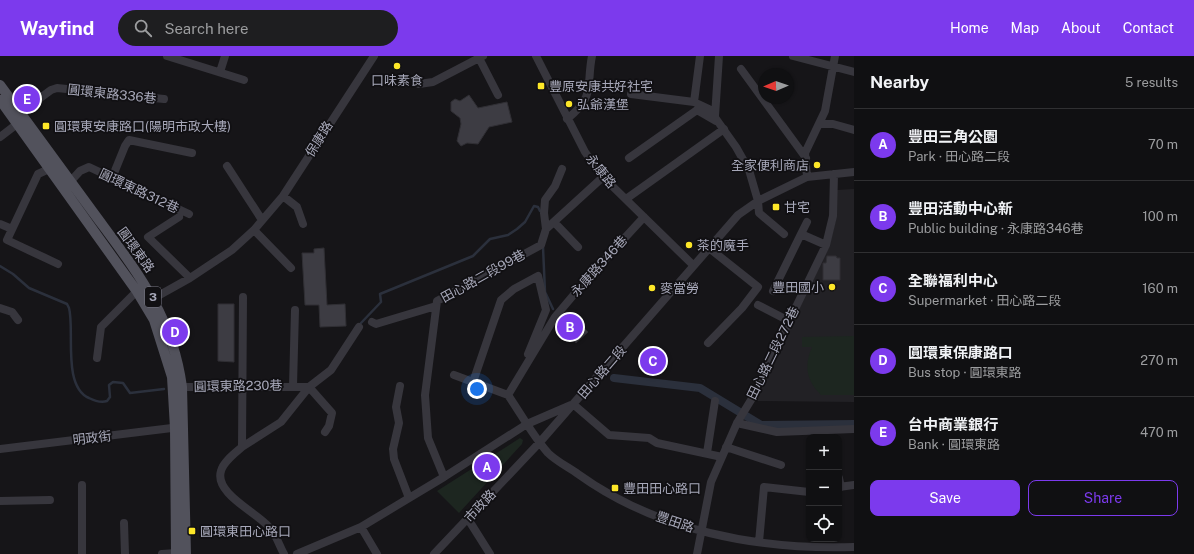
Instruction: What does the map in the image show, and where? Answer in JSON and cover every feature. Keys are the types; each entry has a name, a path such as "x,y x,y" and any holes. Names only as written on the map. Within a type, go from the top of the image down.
{"main road":[{"name":"圓環東路","path":"0,85 146,285 149,301 172,377 180,427"},
{"name":"圓環東路","path":"0,100 136,290 149,301 173,342 179,361 182,387 180,427 179,554"}],"street":[{"path":"167,56 182,58 244,80"},
{"path":"220,72 225,56"},
{"name":"保康路","path":"149,301 190,278 232,250 254,230 283,196 374,56"},
{"name":"永康路","path":"536,56 585,152 603,177 693,265"},
{"path":"567,119 577,111 590,88 592,56"},
{"path":"694,102 700,56"},
{"path":"715,116 719,56"},
{"path":"793,56 854,72"},
{"path":"808,177 805,153 825,111 835,56"},
{"path":"419,84 433,82 481,57 498,95"},
{"path":"742,69 806,158"},
{"name":"圓環東路336巷","path":"20,113 51,90 57,88 164,99"},
{"path":"632,94 694,102 709,109 722,126 749,170 758,201 759,213 784,234"},
{"path":"629,158 697,110 722,126"},
{"path":"0,137 17,124"},
{"path":"819,124 833,124 854,130"},
{"path":"626,199 722,126"},
{"path":"112,178 125,146 129,140 192,153"},
{"path":"227,166 262,220"},
{"name":"圓環東路312巷","path":"70,182 80,171 88,168 189,214"},
{"path":"49,169 38,174 7,240 58,264"},
{"path":"546,229 544,213 545,200 562,169"},
{"name":"田心路二段","path":"297,554 360,527 410,498 527,424 573,404 738,215 758,201 808,177 854,172"},
{"name":"田心路二段272巷","path":"698,554 711,482 726,447 826,245 833,216 834,174"},
{"name":"田心路二段99巷","path":"444,477 428,438 425,395 437,300 541,245 546,229 603,177"},
{"path":"283,196 297,207 303,224"},
{"path":"180,217 148,237 190,278"},
{"name":"永康路346巷","path":"523,368 555,317 587,279 644,217"},
{"path":"554,222 578,247"},
{"path":"773,290 806,222"},
{"path":"0,224 12,229"},
{"path":"254,230 291,268"},
{"path":"801,234 826,245"},
{"path":"708,344 742,308 758,287 709,248"},
{"path":"454,375 508,395 523,368 535,333 546,310 538,276 514,289 501,300 473,382"},
{"path":"98,358 101,327 136,290 146,285"},
{"path":"242,448 244,297"},
{"path":"758,305 789,321"},
{"path":"372,322 376,324 436,306"},
{"path":"0,308 12,312 18,320"},
{"name":"圓環東路230巷","path":"293,386 294,310"},
{"path":"0,316 9,311"},
{"path":"284,554 271,528 226,492 221,484 221,470 231,456 281,422 309,387 331,370 359,327"},
{"path":"400,386 397,401 399,423 393,448 394,459 410,498"},
{"name":"圓環東路230巷","path":"182,387 309,387"},
{"path":"309,387 332,413 329,426 325,432"},
{"name":"豐田路","path":"508,395 527,424 552,456 600,490 620,502 702,531 759,542 816,547 854,547"},
{"path":"707,453 715,401"},
{"path":"573,404 609,435 649,438 657,443 722,457"},
{"name":"市政路","path":"437,553 540,442 573,404"},
{"path":"738,423 777,432 835,434 854,429"},
{"name":"明政街","path":"0,449 180,427"},
{"path":"726,447 781,465"},
{"path":"82,485 82,554"},
{"path":"842,487 854,485"},
{"path":"759,542 764,487 806,492"},
{"path":"0,501 50,500"},
{"path":"468,519 490,554"},
{"path":"124,523 125,554"},
{"path":"360,527 377,554"},
{"path":"162,554 179,554"}],"shaded area":[{"name":"豐田國小","path":"854,189 854,402 754,401 829,247 836,219 837,190"},
{"path":"854,336 854,395 821,395 816,390 809,378 807,366 812,347 802,347 802,337"},
{"path":"520,438 523,440 522,444 459,513 437,491"}],"building":[{"path":"469,95 478,108 507,102 512,122 489,127 478,144 467,143 461,146 457,141 461,124 460,118 451,111 451,102 455,99 460,101"},
{"path":"324,248 327,305 345,304 346,326 320,327 319,305 305,305 302,253 314,253 314,249"},
{"path":"827,256 836,256 837,258 840,258 840,280 823,280 823,263 826,263"},
{"path":"218,304 234,304 234,362 218,361"},
{"path":"571,314 588,332 576,343 563,329 559,330 556,327 563,316 564,317"}],"waterway":[{"path":"361,323 381,302 380,294 473,256 490,239 508,235 517,229 525,222 534,206 538,207 540,211"},
{"path":"543,247 545,292 553,309"},
{"path":"0,266 13,274 29,288 67,304 70,318 72,370 75,382 81,392 89,398 102,402 107,401 110,397 109,385 113,382 123,383 130,393 164,389"},
{"path":"614,378 700,388 761,425 854,424"}],"place":[{"name":"口味素食","path":"397,66"},
{"name":"豐原安康共好社宅","path":"541,86"},
{"name":"台中商業銀行","path":"27,99"},
{"name":"弘爺漢堡","path":"569,104"},
{"name":"圓環東安康路口(陽明市政大樓)","path":"46,126"},
{"name":"全家便利商店","path":"817,165"},
{"name":"甘宅","path":"776,207"},
{"name":"茶的魔手","path":"689,245"},
{"name":"豐田國小","path":"832,287"},
{"name":"麥當勞","path":"652,288"},
{"name":"豐田活動中心新","path":"570,327"},
{"name":"圓環東保康路口","path":"175,332"},
{"name":"全聯福利中心","path":"653,361"},
{"name":"豐田三角公園","path":"487,467"},
{"name":"豐田田心路口","path":"615,488"},
{"name":"圓環東田心路口","path":"192,531"}]}
